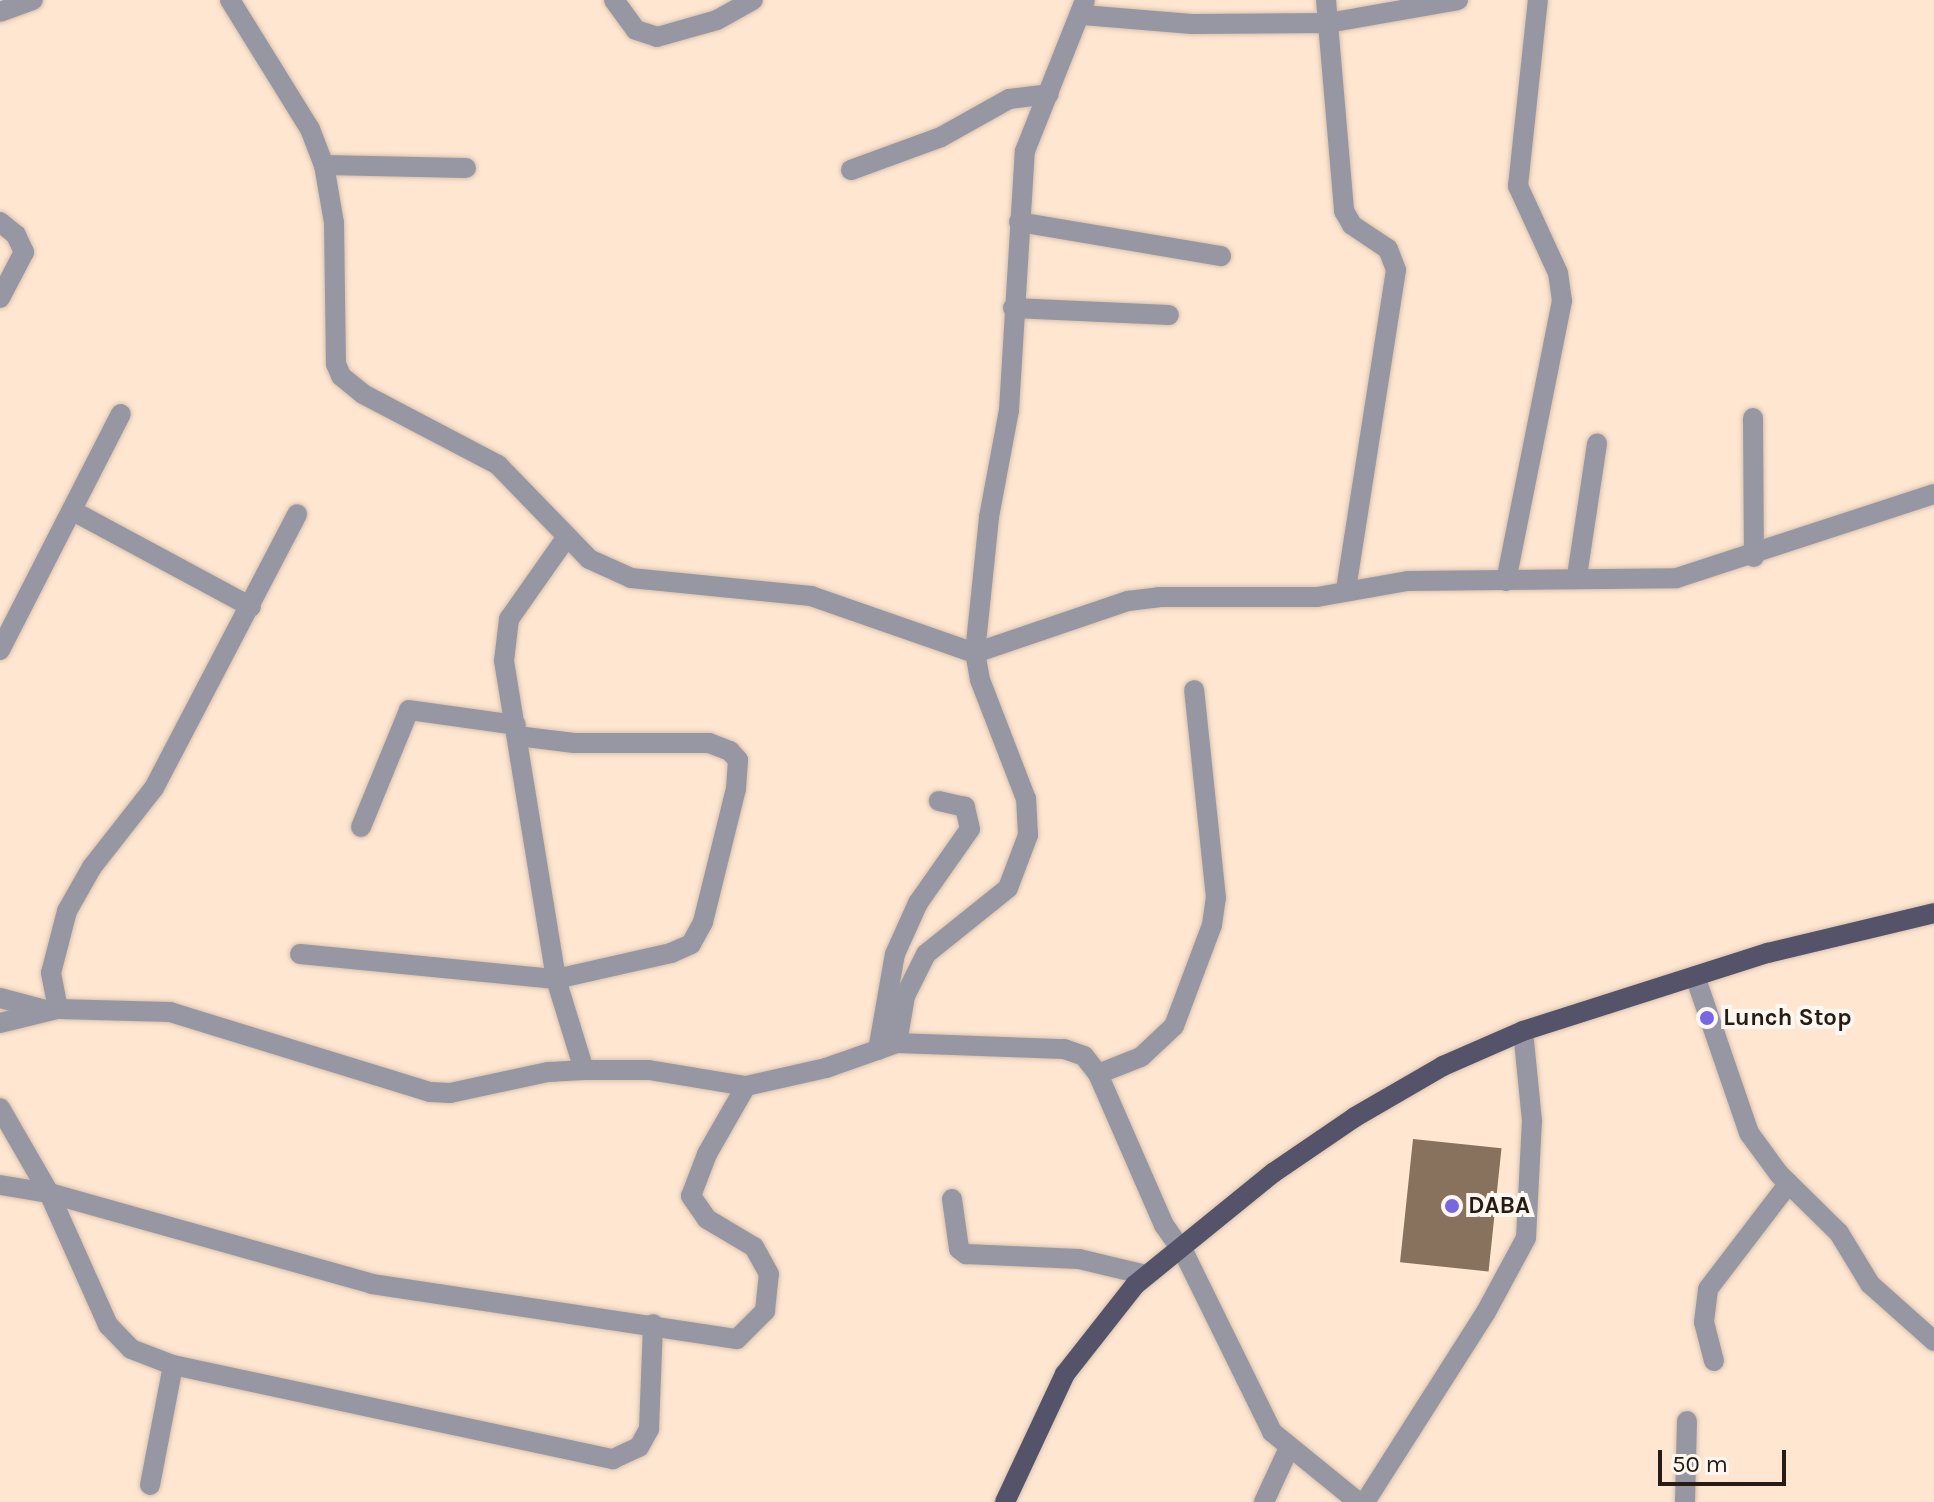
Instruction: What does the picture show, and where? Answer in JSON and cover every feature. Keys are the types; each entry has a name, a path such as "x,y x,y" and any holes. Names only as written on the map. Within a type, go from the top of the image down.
{"main road":[{"path":"1005,1502 1065,1374 1146,1275 1176,1247 1355,1117 1443,1066 1523,1031 1695,976 1934,913"}],"street":[{"path":"0,12 33,0"},
{"path":"230,0 310,129 324,165 334,223 336,364 341,376 363,394 498,465 523,485 566,538 589,559 631,578 811,596 975,653 1128,601 1317,597 1408,581 1506,581 1577,576 1677,578 1754,557 1934,494"},
{"path":"614,0 636,30 657,37 717,20 753,0"},
{"path":"1326,0 1344,211 1352,225 1388,249 1396,270 1346,590"},
{"path":"887,1046 921,962 1008,888 1028,835 1026,799 980,680 975,653 989,517 1009,410 1025,151 1084,8 1192,24 1328,23 1379,7 1458,0"},
{"path":"1506,581 1562,301 1558,273 1518,186 1538,0"},
{"path":"851,170 941,137 1009,99 1049,94"},
{"path":"324,165 466,168"},
{"path":"0,222 16,235 24,252 0,298"},
{"path":"1019,222 1221,256"},
{"path":"1013,308 1169,315"},
{"path":"0,650 121,414"},
{"path":"1753,418 1754,557"},
{"path":"1577,576 1597,444"},
{"path":"73,511 251,607"},
{"path":"54,1010 51,973 67,911 92,867 154,788 297,514"},
{"path":"566,538 506,627 504,661 556,979 584,1070"},
{"path":"1098,1074 1141,1057 1161,1042 1184,1007 1215,913 1194,690"},
{"path":"300,954 556,979 671,953 691,944 703,922 736,789 738,760 709,743 574,743 409,710 361,827"},
{"path":"887,1046 895,954 918,903 970,829 965,807 939,801"},
{"path":"1695,976 1749,1133 1789,1183 1839,1233 1870,1284 1934,1341"},
{"path":"0,998 54,1010 170,1012 430,1092 459,1092 548,1072 584,1070 649,1070 746,1086 887,1046 1064,1049 1084,1056 1098,1074 1176,1247 1199,1283 1255,1406 1289,1448 1358,1502"},
{"path":"0,1023 54,1010"},
{"path":"1365,1502 1486,1312 1526,1238 1532,1121 1523,1031"},
{"path":"0,1185 49,1193 385,1287 653,1324 737,1339 758,1323 769,1300 769,1274 754,1247 707,1219 691,1196 707,1154 746,1086"},
{"path":"0,1108 49,1193 108,1325 131,1349 173,1365 613,1459 639,1447 649,1429 653,1324"},
{"path":"1714,1361 1704,1322 1708,1289 1789,1183"},
{"path":"952,1199 959,1249 966,1254 1079,1259 1146,1275"},
{"path":"150,1485 173,1365"},
{"path":"1685,1502 1687,1421"},
{"path":"1264,1502 1289,1448"}],"building":[{"name":"DABA","path":"1413,1139 1502,1148 1489,1272 1400,1262"}],"place":[{"name":"Lunch Stop","path":"1707,1018"},
{"name":"DABA","path":"1452,1206"}]}
